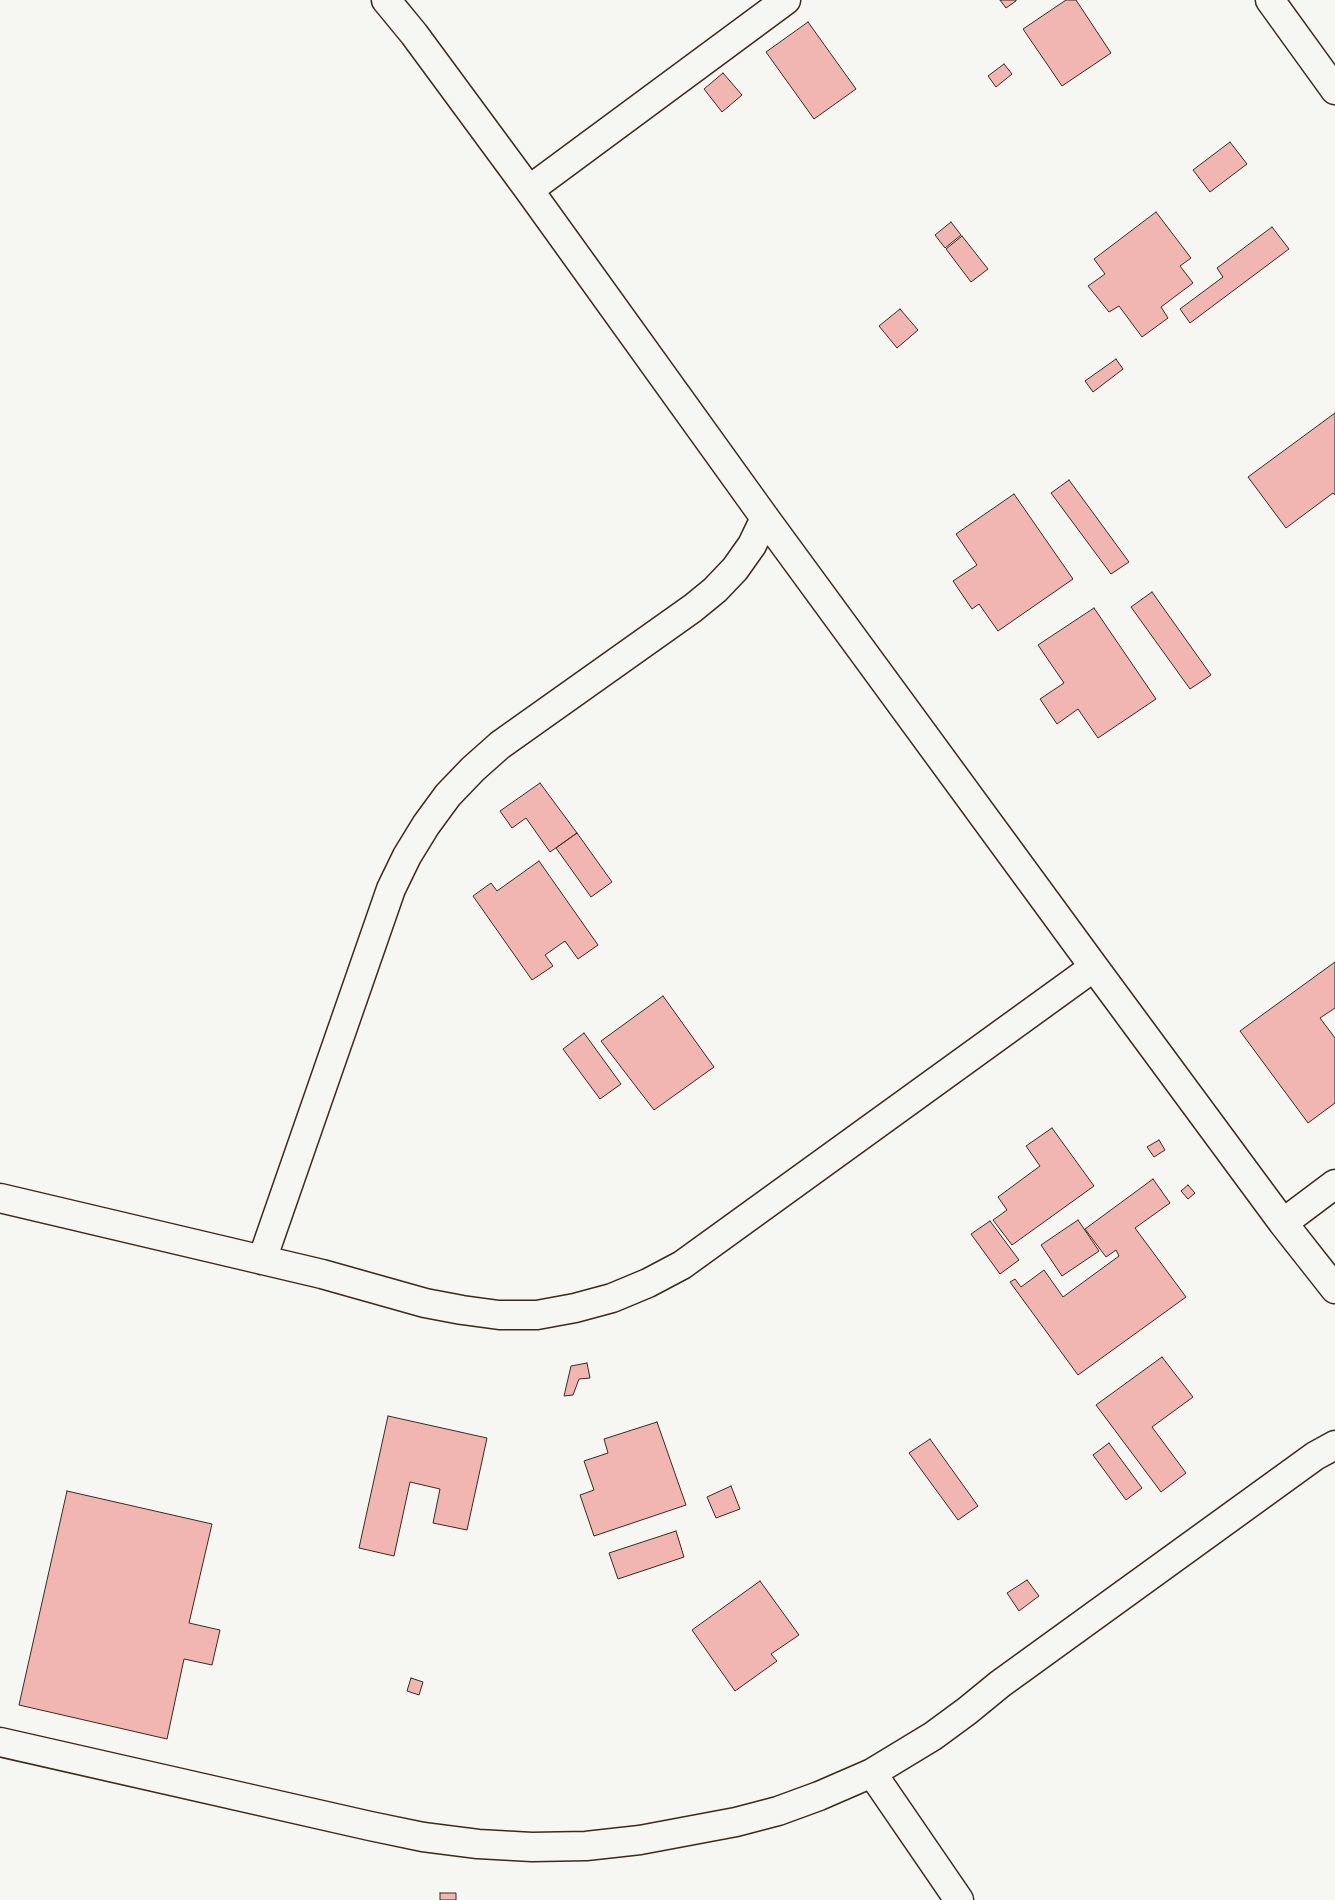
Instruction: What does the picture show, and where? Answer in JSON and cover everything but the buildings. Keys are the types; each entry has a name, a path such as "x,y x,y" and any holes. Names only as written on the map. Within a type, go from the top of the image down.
{"street":[{"path":"386,0 414,34 529,190 765,518 1094,967 1333,1288"},
{"path":"529,190 786,0"},
{"path":"1270,0 1326,58 1335,90"},
{"path":"262,1260 390,889 426,825 448,795 500,745 693,608 715,590 735,569 752,545 765,518"},
{"path":"0,1198 322,1274 425,1304 499,1315 537,1315 575,1308 612,1298 648,1283 682,1265 1094,967"},
{"path":"1283,1223 1335,1184"},
{"path":"0,1742 423,1837 478,1844 532,1847 586,1846 640,1840 736,1822 778,1811 872,1773 932,1736 1000,1684 1325,1450 1335,1436"},
{"path":"872,1773 959,1900"}]}
